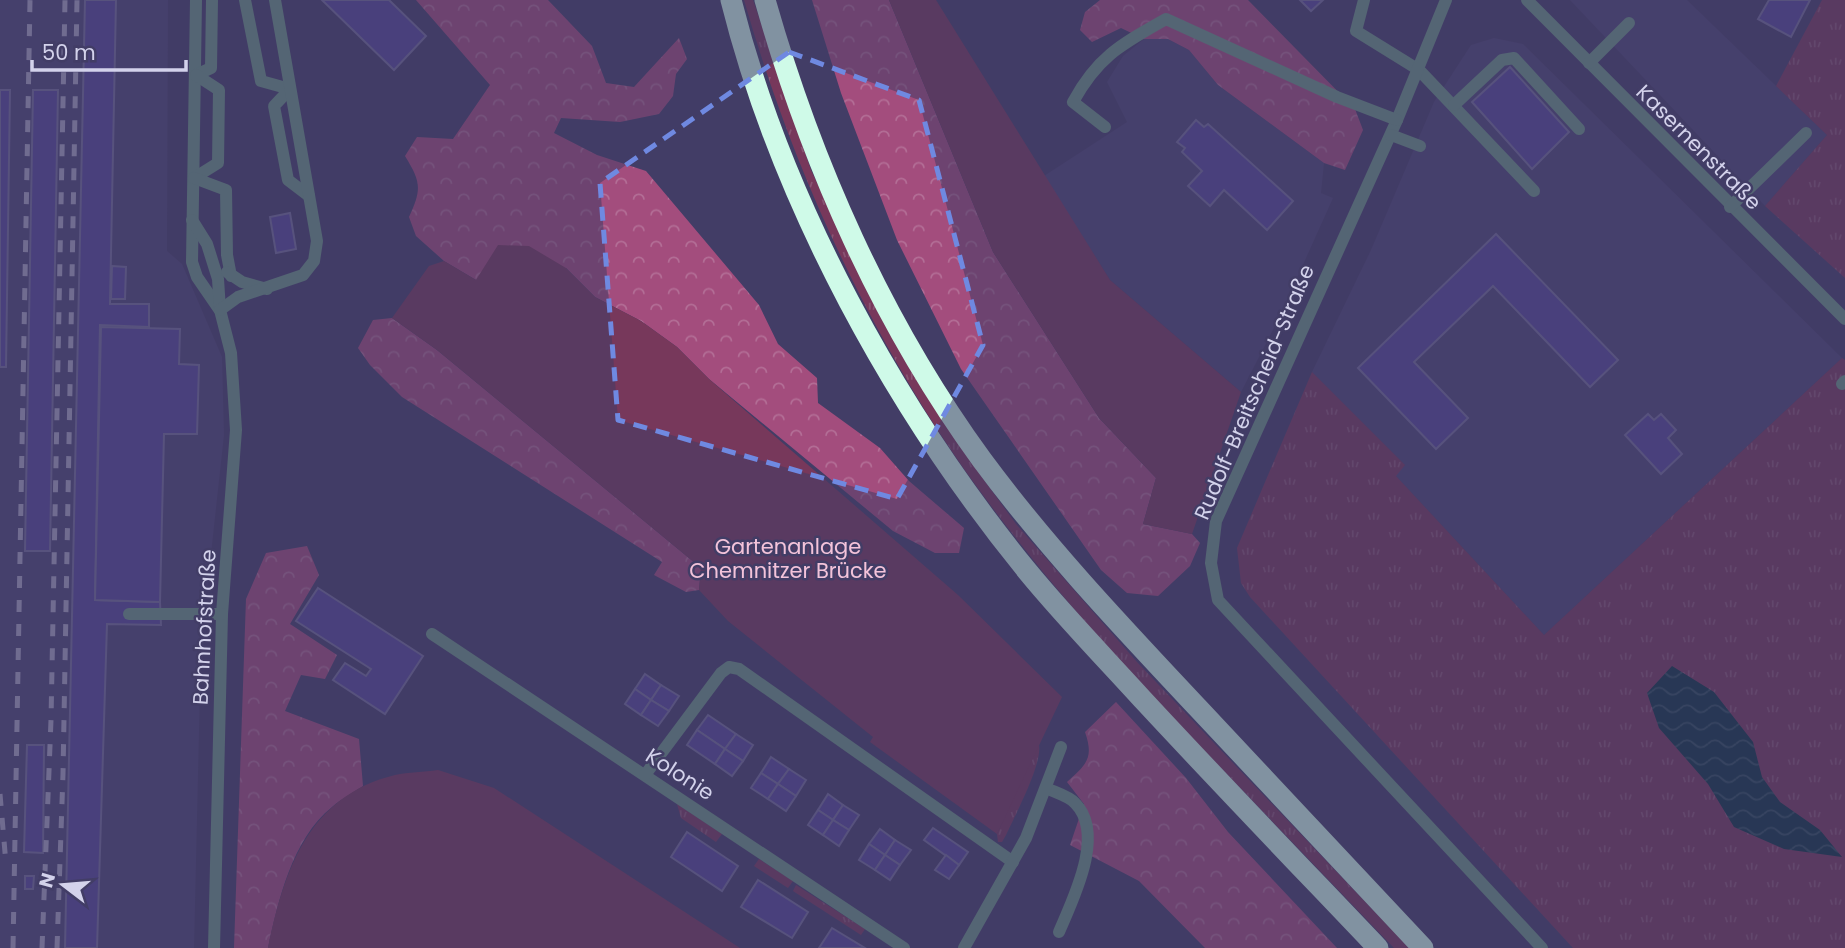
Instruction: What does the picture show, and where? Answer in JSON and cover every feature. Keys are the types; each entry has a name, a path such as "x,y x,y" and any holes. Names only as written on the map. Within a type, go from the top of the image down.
{"highway":[{"path":"731,0 754,77 803,203 854,310 921,424 1028,572 1198,758 1378,948"},
{"path":"765,0 798,106 864,260 937,391 982,459 1055,551 1132,639 1423,948"}],"street":[{"name":"Bahnhofstraße","path":"196,0 192,262 197,276 220,310"},
{"path":"196,75 211,68 212,0"},
{"path":"245,0 261,81 290,89"},
{"path":"220,310 238,297 303,275 314,261 317,241 275,0"},
{"path":"1364,0 1356,30 1419,70 1534,191"},
{"name":"Rudolf-Breitscheid-Straße","path":"1446,0 1391,135 1216,521 1211,563 1218,600 1542,948"},
{"name":"Kasernenstraße","path":"1527,0 1845,320"},
{"path":"1105,127 1073,102 1088,74 1118,46 1166,19 1337,97 1397,120"},
{"path":"1589,63 1629,23"},
{"path":"1454,105 1502,60 1514,58 1579,129"},
{"path":"194,178 218,163 219,90 196,75"},
{"path":"290,89 274,106 288,180 309,196"},
{"path":"1730,207 1806,133"},
{"path":"1391,135 1420,146"},
{"path":"194,178 226,190 226,244 232,276"},
{"name":"Bahnhofstraße","path":"192,220 212,256 218,279 220,310 231,354 236,430 222,614 214,948"},
{"path":"226,244 212,256 232,276 268,289"},
{"path":"129,614 222,614"},
{"name":"Kolonie","path":"432,634 904,948"},
{"path":"645,775 721,673 729,667 739,669 1013,862"},
{"path":"964,948 1013,862 1046,789 1061,747"},
{"path":"1046,789 1075,802 1087,824 1086,864 1059,932"}],"highlighted area":[{"path":"789,52 919,100 983,345 897,499 618,420 600,183"}],"shaded area":[{"path":"0,0 168,0 167,251 182,264 222,357 224,435 201,645 194,948 0,948"},
{"path":"1570,0 1687,0 1827,135 1765,206"},
{"path":"1494,38 1523,44 1842,358 1544,635 1395,475 1405,465 1312,372 1371,250 1434,102 1471,45"},
{"path":"1144,39 1168,39 1189,50 1218,85 1324,163 1321,193 1333,198 1279,318 1241,392 1110,280 1044,176 1127,122 1107,82 1123,56"}],"green space":[{"path":"416,0 548,0 592,46 606,83 634,87 679,38 687,59 676,74 673,96 659,114 620,122 561,118 554,133 597,155 646,171 759,305 778,344 817,378 818,403 880,448 909,481 964,528 959,553 935,553 893,531 709,379 677,347 641,321 595,297 566,268 476,280 444,261 416,236 409,217 418,186 405,156 417,137 453,139 490,85"},
{"path":"744,0 753,0 811,170 860,274 950,430 981,476 1016,524 1137,662 1409,948 1394,948 1126,669 1028,554 960,463 907,381 825,223 781,113"},
{"path":"812,0 889,0 993,252 1099,418 1156,478 1143,524 1192,534 1200,543 1190,566 1158,596 1127,593 1101,570 961,369 897,240 841,93"},
{"path":"889,0 936,0 1110,280 1241,392 1192,534 1143,524 1156,478 1099,418 993,252"},
{"path":"1100,0 1248,0 1355,109 1363,130 1345,170 1324,163 1218,85 1189,50 1168,39 1144,39 1121,28 1092,42 1080,30 1085,12"},
{"path":"1822,0 1845,0 1845,278 1765,206 1827,135 1776,86"},
{"name":"Gartenanlage Chemnitzer Brücke","path":"498,245 529,246 566,268 595,297 641,321 677,347 709,379 958,595 1062,697 997,834 870,742 873,737 728,621 699,590 701,568 437,350 392,318 429,266 444,261 476,280"},
{"path":"392,318 437,350 701,568 699,590 686,592 654,575 662,562 402,397 370,365 358,348 373,320"},
{"path":"1842,358 1845,360 1845,948 1573,948 1250,597 1241,583 1237,548 1312,372 1405,465 1396,476 1544,635"},
{"path":"307,546 319,575 290,624 337,655 325,679 301,675 285,711 359,739 363,786 318,820 297,853 282,891 268,948 234,948 246,599 266,553"},
{"path":"1116,702 1186,778 1228,832 1337,948 1205,948 1139,881 1070,845 1084,804 1067,782 1087,760 1089,748 1085,732"},
{"path":"1038,742 1038,761 1034,774 1006,835 1002,842 998,842 997,834"},
{"path":"438,770 494,788 740,948 268,948 282,891 292,865 305,840 321,819 341,800 365,785 395,775"},
{"path":"677,804 722,834 716,842 681,818"},
{"path":"759,859 793,881 788,888 754,866"},
{"path":"796,885 865,929 861,935 793,891"}],"water":[{"path":"1672,666 1714,692 1753,742 1762,777 1780,802 1820,830 1842,857 1784,849 1734,827 1708,784 1659,728 1647,693"}],"building":[{"path":"85,0 116,0 110,304 149,304 149,327 100,325 95,600 160,602 161,625 107,624 97,948 65,948"},
{"path":"322,0 389,0 426,36 394,70"},
{"path":"1300,0 1323,0 1311,11"},
{"path":"1769,0 1810,0 1791,37 1758,19"},
{"path":"1510,67 1569,132 1532,169 1472,102"},
{"path":"0,90 10,90 6,367 0,367"},
{"path":"33,90 58,90 50,551 25,551"},
{"path":"1196,120 1204,127 1208,124 1293,201 1267,230 1224,190 1210,206 1188,186 1202,171 1182,152 1185,148 1177,142"},
{"path":"290,213 296,249 276,253 270,217"},
{"path":"1496,234 1618,360 1590,387 1493,286 1414,362 1468,418 1436,449 1358,368"},
{"path":"112,266 126,267 125,299 111,299"},
{"path":"101,327 180,329 179,364 199,365 197,434 164,434 160,602 95,600"},
{"path":"1648,414 1654,420 1661,414 1676,430 1668,438 1682,454 1661,474 1625,435"},
{"path":"318,588 423,656 385,714 333,680 345,663 366,676 371,669 296,621"},
{"path":"645,674 661,685 651,700 635,689"},
{"path":"661,685 679,696 669,711 651,700"},
{"path":"635,689 651,700 641,715 625,704"},
{"path":"651,700 669,711 658,726 641,715"},
{"path":"708,715 736,734 725,749 697,730"},
{"path":"697,730 725,749 715,764 687,745"},
{"path":"736,734 753,745 743,761 725,749"},
{"path":"27,745 44,745 43,853 24,852"},
{"path":"725,749 743,761 732,776 715,764"},
{"path":"771,757 789,769 778,784 761,773"},
{"path":"789,769 806,780 796,796 778,784"},
{"path":"761,773 778,784 768,799 751,788"},
{"path":"778,784 796,796 786,811 768,799"},
{"path":"828,794 843,805 833,820 818,810"},
{"path":"843,805 859,815 849,830 833,820"},
{"path":"818,810 833,820 823,835 808,825"},
{"path":"833,820 849,830 839,846 823,835"},
{"path":"933,828 968,852 959,865 924,840"},
{"path":"880,829 895,840 885,855 869,844"},
{"path":"687,832 738,866 722,891 671,857"},
{"path":"895,840 911,850 900,865 885,855"},
{"path":"869,844 885,855 875,870 859,860"},
{"path":"885,855 900,865 890,880 875,870"},
{"path":"946,855 959,865 949,879 935,870"},
{"path":"25,876 34,876 33,889 25,889"},
{"path":"758,880 808,912 792,938 741,907"},
{"path":"832,928 865,948 819,948"}],"railway":[{"path":"13,948 30,0"},
{"path":"42,948 51,720 65,0"},
{"path":"57,948 63,774 77,0"},
{"path":"0,794 6,864"}]}
